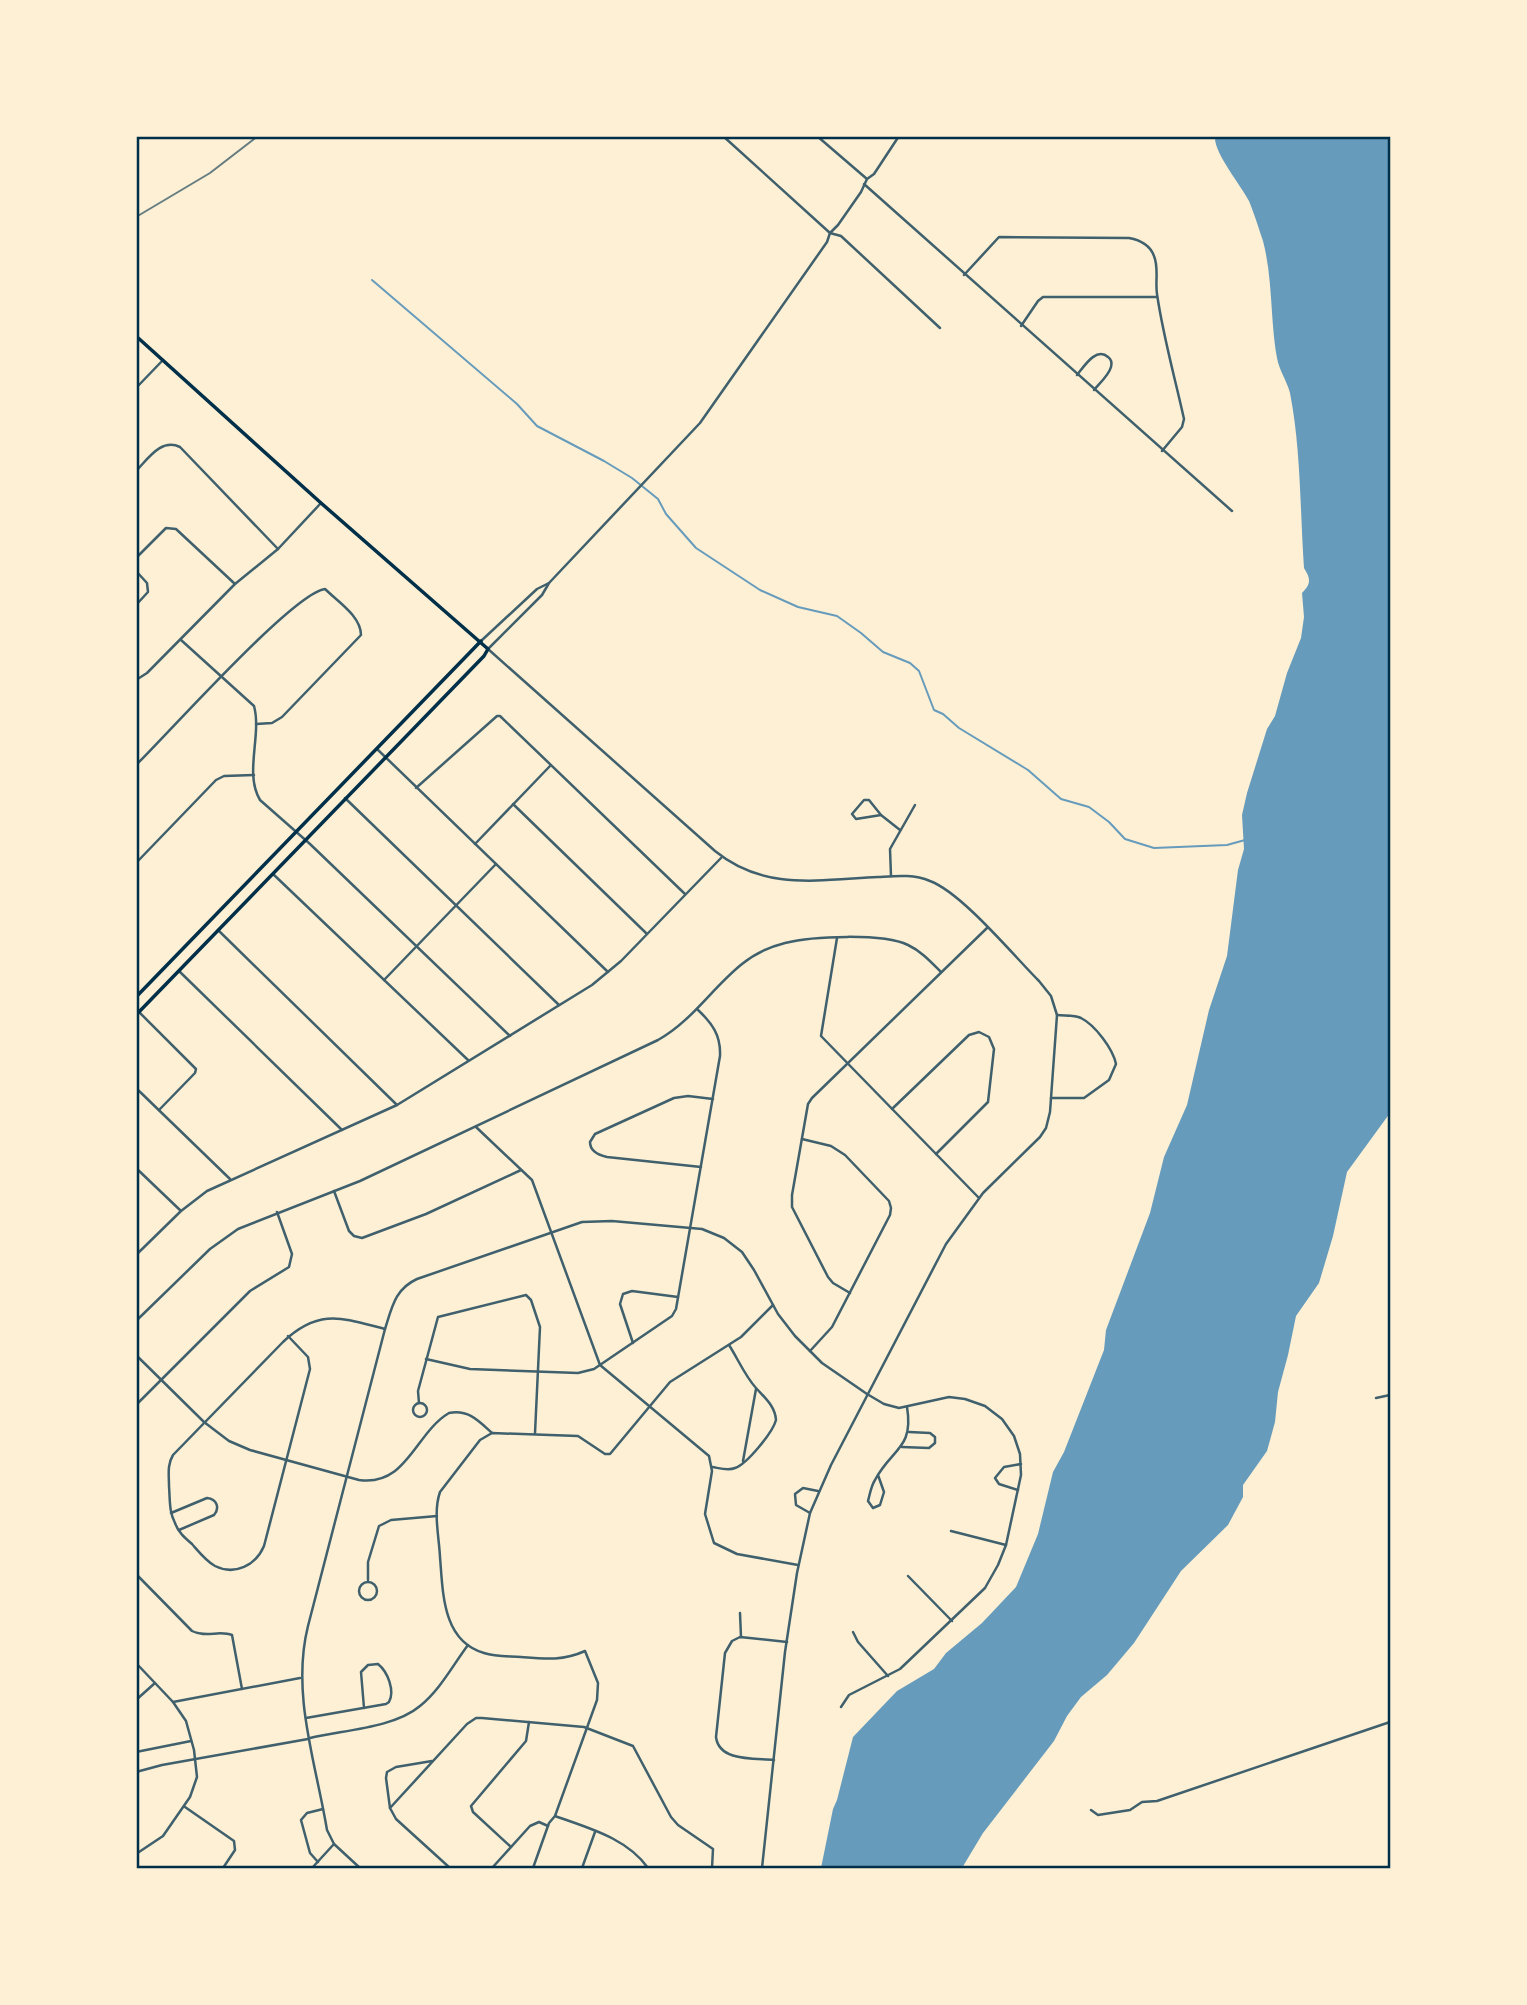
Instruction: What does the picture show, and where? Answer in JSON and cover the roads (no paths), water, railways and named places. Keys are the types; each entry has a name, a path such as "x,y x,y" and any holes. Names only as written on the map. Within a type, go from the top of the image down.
{"main road":[{"path":"136,336 488,649 137,1012"},
{"path":"136,997 481,641"}],"street":[{"path":"723,136 830,233 841,236 940,328"},
{"path":"817,136 867,179"},
{"path":"762,1868 787,1642 810,1513 818,1491 867,1394 942,1252 979,1198 1043,1133 1048,1122 1051,1098 1057,1016 1049,992 943,886 916,877 891,876 777,880 746,872 722,857 488,649 542,595 549,583 700,423 899,136"},
{"path":"864,184 1232,511"},
{"path":"964,275 999,237 1132,239 1144,243 1154,254 1158,297 1184,421 1162,451"},
{"path":"1021,326 1043,297 1158,297"},
{"path":"1077,375 1093,356 1101,354 1108,357 1111,369 1094,390"},
{"path":"136,388 164,359"},
{"path":"136,471 162,447 169,444 180,447 278,550"},
{"path":"136,680 147,673 235,584 278,550 321,503"},
{"path":"136,558 166,528 176,528 235,584"},
{"path":"136,571 147,583 148,592 136,605"},
{"path":"481,641 537,589 549,583"},
{"path":"136,765 268,629 313,593 325,589 357,620 361,635 282,717 272,723 256,724"},
{"path":"181,640 254,706 254,775 258,797 510,1036"},
{"path":"416,788 499,715 685,894"},
{"path":"377,749 608,972"},
{"path":"136,755 142,760"},
{"path":"475,844 551,765"},
{"path":"136,863 216,780 225,776 254,775"},
{"path":"345,798 559,1005"},
{"path":"881,815 856,819 852,814 867,799 900,831"},
{"path":"513,804 647,934"},
{"path":"891,876 890,851 915,805"},
{"path":"137,1253 181,1211 207,1191 397,1105 608,972 722,857"},
{"path":"384,981 496,864"},
{"path":"273,874 468,1061"},
{"path":"850,1293 828,1277 793,1212 792,1195 811,1099 987,928"},
{"path":"218,930 397,1105"},
{"path":"136,1321 218,1242 247,1224 334,1191 658,1040 680,1025 736,969 763,951 790,942 874,937 895,940 915,949 941,972"},
{"path":"837,938 821,1034 979,1198"},
{"path":"179,971 342,1130"},
{"path":"426,1359 465,1368 573,1374 600,1365 672,1317 678,1297 720,1046 712,1024 697,1009"},
{"path":"137,1012 196,1069 159,1110"},
{"path":"1051,1098 1084,1098 1107,1082 1115,1066 1115,1058 1108,1045 1087,1023 1079,1017 1057,1016"},
{"path":"891,1109 969,1035 979,1032 989,1037 994,1049 988,1102 936,1154"},
{"path":"136,1088 230,1179"},
{"path":"701,1167 607,1157 592,1149 590,1142 595,1135 674,1098 688,1096 713,1099"},
{"path":"476,1127 523,1170 534,1184 600,1365 710,1458 712,1467 705,1514 714,1543 737,1554 799,1565"},
{"path":"802,1139 826,1144 841,1152 891,1205 890,1215 850,1293 829,1331 810,1352"},
{"path":"136,1168 181,1211"},
{"path":"334,1191 349,1231 362,1238 426,1214 523,1170"},
{"path":"136,1405 250,1291 289,1267 291,1251 277,1212"},
{"path":"360,1868 334,1844 328,1834 300,1678 304,1638 395,1297 409,1283 577,1223 597,1220 690,1228 716,1234 737,1248 750,1263 789,1330 836,1374 892,1407 907,1407 948,1397 965,1399 985,1406 998,1415 1012,1432 1019,1447 1021,1464 1018,1490 1006,1545 989,1583 900,1669 849,1695 841,1707"},
{"path":"633,1343 620,1304 623,1294 632,1291 678,1297"},
{"path":"419,1403 418,1392 439,1315 523,1295 531,1300 540,1325 536,1433"},
{"path":"533,1868 548,1826 555,1816 599,1692 596,1678 585,1651 558,1660 488,1654 468,1645 457,1635 446,1613 437,1516 438,1501 444,1485 480,1440 492,1433 582,1437 608,1454 613,1452 672,1380 752,1329 773,1305"},
{"path":"288,1336 306,1354 310,1365 264,1546 252,1563 236,1570 217,1567 179,1530 171,1513 168,1469 170,1459 288,1336 307,1322 331,1317 386,1329"},
{"path":"712,1467 732,1469 743,1461 759,1446 776,1420 775,1411 767,1398 756,1388 729,1345"},
{"path":"136,1355 204,1422 235,1444 348,1476 373,1481 391,1475 449,1413 471,1415 492,1433"},
{"path":"743,1461 756,1388"},
{"path":"1376,1398 1391,1395"},
{"path":"878,1475 884,1493 880,1505 873,1508 868,1501 873,1483 878,1475 902,1447 909,1432 907,1407"},
{"path":"902,1447 929,1448 936,1442 935,1436 931,1434 909,1432"},
{"path":"1018,1490 999,1485 995,1478 1004,1467 1021,1464"},
{"path":"810,1513 797,1506 795,1494 803,1488 818,1491"},
{"path":"171,1513 207,1498 217,1504 214,1515 179,1530"},
{"path":"368,1580 378,1590 374,1599 368,1601 362,1599 359,1593 360,1587 368,1580 368,1562 380,1524 391,1520 437,1516"},
{"path":"951,1531 1006,1545"},
{"path":"136,1574 192,1631 203,1635 232,1635 242,1689"},
{"path":"908,1576 952,1621"},
{"path":"740,1613 741,1637"},
{"path":"853,1632 858,1642 889,1676"},
{"path":"774,1760 727,1754 717,1743 724,1657 730,1643 741,1637 787,1642"},
{"path":"136,1772 310,1738 391,1720 412,1712 433,1693 468,1645"},
{"path":"306,1718 364,1708 386,1704 391,1699 387,1678 378,1664 368,1665 360,1672 364,1708"},
{"path":"136,1854 163,1836 196,1784 196,1760 186,1721 156,1682 138,1666"},
{"path":"173,1702 300,1678"},
{"path":"136,1700 156,1682"},
{"path":"390,1808 472,1720 482,1718 587,1728 635,1747 671,1817 678,1825 713,1849 712,1868"},
{"path":"511,1847 473,1812 471,1807 526,1741 529,1722"},
{"path":"1091,1810 1098,1815 1130,1810 1142,1802 1157,1801 1391,1722"},
{"path":"136,1752 192,1741"},
{"path":"432,1761 396,1767 387,1772 390,1808 396,1819 450,1868"},
{"path":"184,1806 234,1841 235,1850 223,1868"},
{"path":"318,1862 310,1853 301,1820 307,1813 323,1809"},
{"path":"555,1816 596,1831 629,1848 648,1868"},
{"path":"492,1868 533,1824 539,1822 548,1826"},
{"path":"582,1868 596,1831"},
{"path":"312,1868 334,1844"}],"water":[{"path":"1215,137 1390,137 1390,1113 1347,1172 1319,1283 1296,1316 1267,1451 1243,1485 1243,1497 1228,1525 1181,1571 1134,1643 1107,1675 1081,1697 1054,1741 983,1833 962,1868 821,1868 833,1809 853,1737 897,1691 934,1669 946,1653 982,1623 1016,1587 1038,1534 1053,1472 1064,1452 1104,1350 1106,1330 1150,1213 1164,1157 1187,1105 1209,1010 1227,956 1238,870 1244,849 1242,815 1247,793 1267,729 1275,716 1287,673 1301,638 1304,617 1302,593 1309,581 1304,568 1294,414 1290,393 1277,358 1263,241 1249,201 1223,160"}],"waterway":[{"path":"372,280 517,404 537,426 604,461 632,478 658,499 666,514 696,548 760,590 798,607 837,616 883,652 910,663 919,671 934,710 1028,770 1061,799 1089,807 1125,839 1154,848 1227,845 1245,840"}],"railway":[{"path":"136,217 210,173 258,136"}]}
